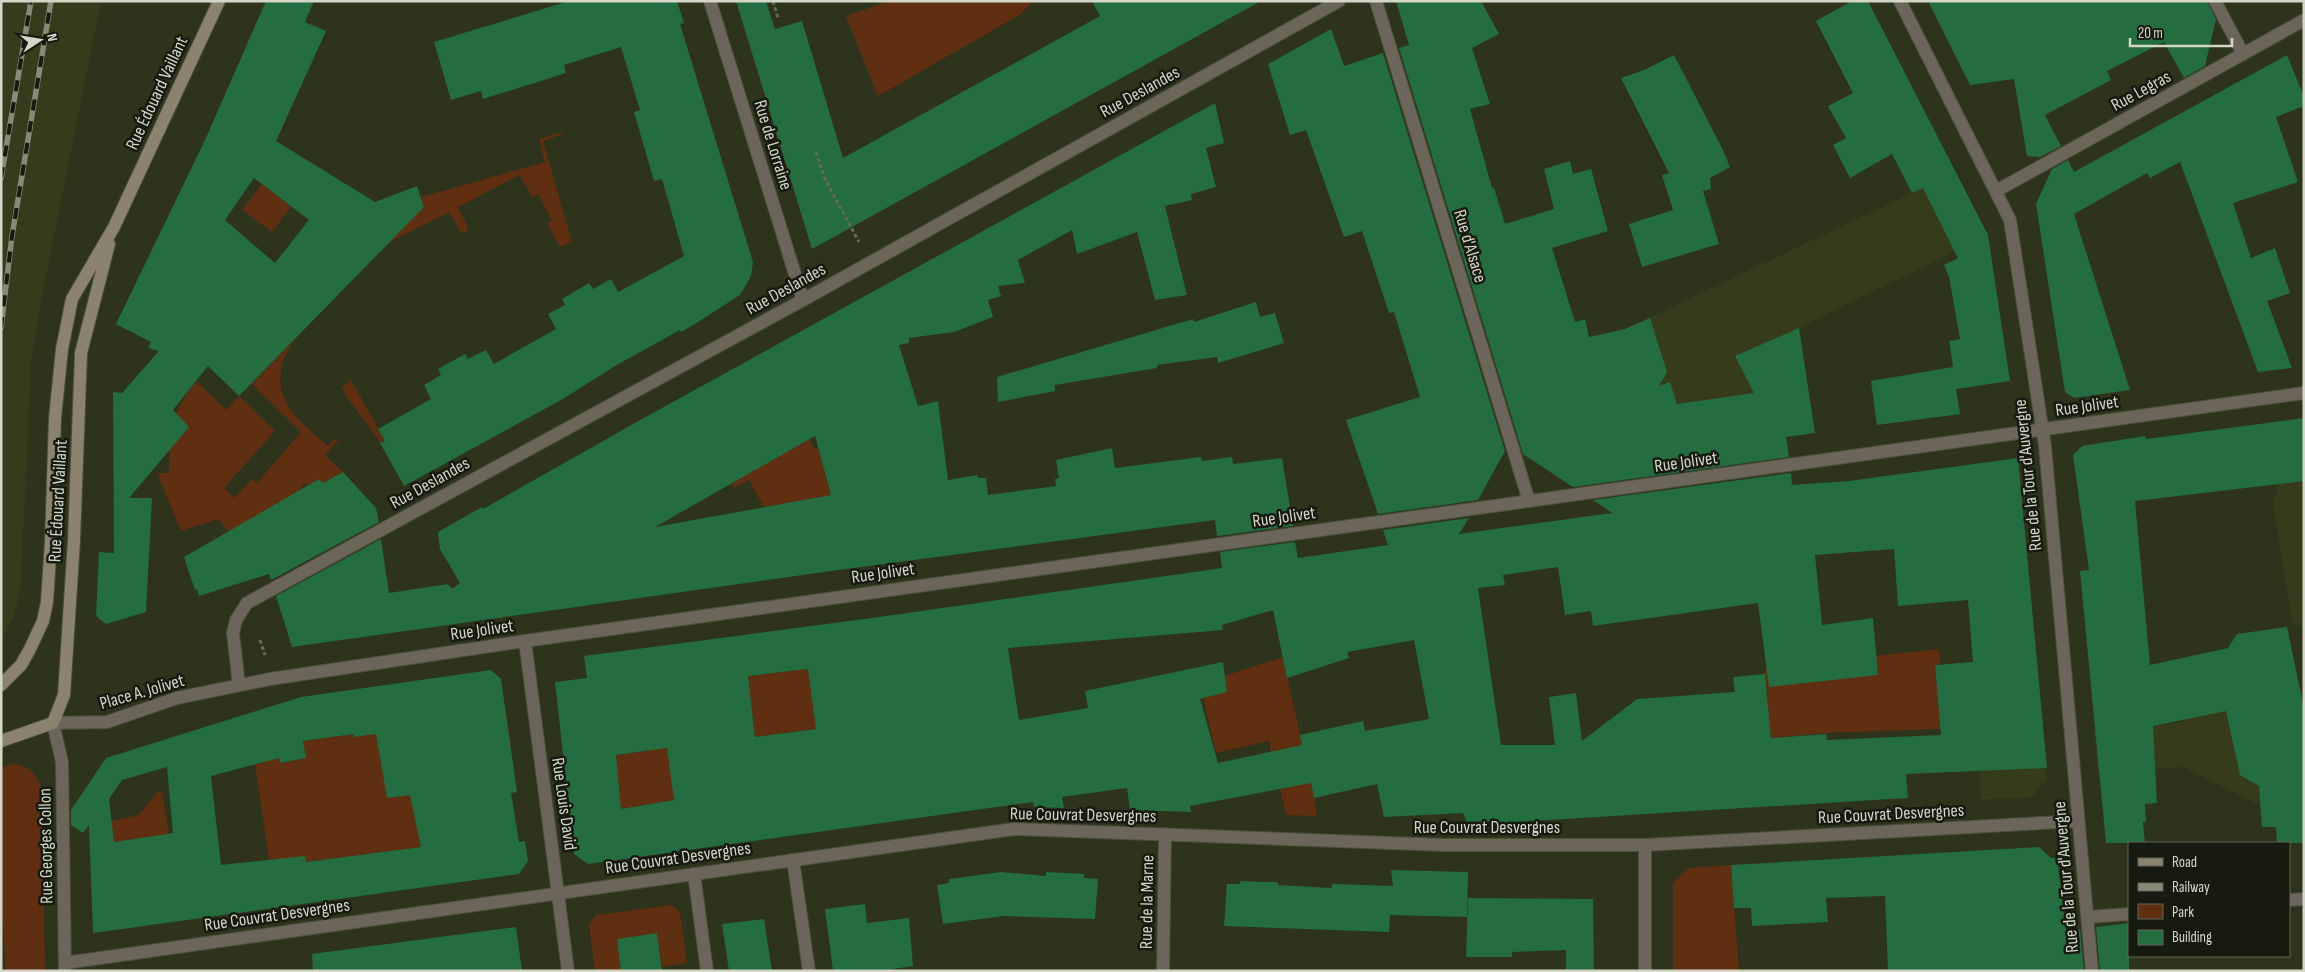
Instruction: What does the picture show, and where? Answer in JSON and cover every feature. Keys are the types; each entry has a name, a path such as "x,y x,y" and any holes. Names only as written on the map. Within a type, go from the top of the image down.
{"main road":[{"name":"Rue Édouard Vaillant","path":"1,685 21,664 43,621 47,602 52,541 55,418 62,349 72,299 114,226 219,1"},
{"name":"Rue Édouard Vaillant","path":"54,723 64,695 74,540 81,353 114,226"},
{"path":"1,741 54,723"}],"street":[{"name":"Rue de Lorraine","path":"710,1 803,300"},
{"name":"Rue Deslandes","path":"239,685 233,633 236,620 247,603 803,300 1339,1"},
{"name":"Rue d'Alsace","path":"1376,1 1529,501"},
{"name":"Rue de la Tour d'Auvergne","path":"1900,1 2010,220 2042,429 2092,971"},
{"path":"2215,1 2243,54"},
{"name":"Rue Legras","path":"1996,191 2304,20"},
{"name":"Rue Jolivet","path":"270,679 525,641 2304,393"},
{"name":"Rue Louis David","path":"525,641 568,971"},
{"name":"Place A. Jolivet","path":"54,723 108,722 177,698 270,679"},
{"name":"Rue Georges Collon","path":"54,723 63,772 65,967"},
{"name":"Rue Couvrat Desvergnes","path":"65,967 558,893 1014,829 1444,845 1645,845 2078,821"},
{"name":"Rue de la Marne","path":"1163,971 1165,834"},
{"path":"1645,845 1645,971"},
{"path":"793,860 809,971"},
{"path":"694,874 707,971"},
{"path":"2290,900 2304,899"},
{"path":"2088,917 2128,914"}],"path":[{"path":"773,1 778,18"},
{"path":"816,152 824,177 860,243"}],"shaded area":[{"path":"1,1 101,1 41,301 31,361 21,587 14,617 1,640"},
{"path":"1956,172 1988,235 1773,341 1778,367 1804,361 1808,389 1646,409 1625,329"},
{"path":"2304,418 2304,625 2293,626 2272,497 2278,495 2265,423"},
{"path":"2287,627 2268,809 2183,767 2098,774 2094,731 2184,722 2180,685 2228,648 2237,634"},
{"path":"2044,744 2047,779 2032,797 1981,800 1978,747"}],"green space":[{"path":"889,1 1033,1 1021,14 878,96 846,16"},
{"path":"562,132 563,134 543,141 572,242 560,247 547,223 552,220 538,194 532,197 520,175 458,207 469,230 462,234 449,212 388,243 410,211 424,207 421,197 545,162 539,139"},
{"path":"262,184 291,207 272,232 242,210"},
{"path":"296,338 284,359 280,376 281,389 291,410 308,429 328,446 335,438 338,441 325,455 343,472 323,483 319,479 308,485 305,483 299,490 303,494 232,535 218,519 181,531 157,473 169,473 173,424 187,393 196,381 226,410 239,396 275,431 224,488 234,498 252,479 257,483 301,432 252,384"},
{"path":"351,380 385,441 380,443 342,388"},
{"path":"789,402 815,450 818,447 834,507 803,500 764,507 749,480 734,488 712,448"},
{"path":"1939,649 1940,664 1935,665 1938,696 1961,728 1826,733 1771,738 1765,668"},
{"path":"1283,657 1317,816 1286,815 1269,741 1216,753 1200,684"},
{"path":"808,669 845,725 755,737 748,676"},
{"path":"664,692 674,800 621,822 616,755 648,751 646,734"},
{"path":"506,710 512,752 463,759 412,783 421,847 306,862 305,857 269,860 255,764 278,752 280,763 305,758 303,741 354,734 355,737 370,735 370,730"},
{"path":"13,764 25,767 33,773 39,782 42,793 45,971 6,971 1,897 1,767"},
{"path":"158,792 162,792 169,834 89,846 89,821 112,821 139,815"},
{"path":"1731,865 1739,971 1673,971 1673,883 1689,868"},
{"path":"672,905 680,913 687,963 662,967 657,933 617,939 621,971 595,971 589,924 596,915"}],"building":[{"path":"266,1 314,1 305,22 326,31 276,141 375,202 417,186 424,207 239,396 208,366 173,410 189,427 129,498 152,498 146,612 106,624 96,616 99,552 114,553 113,392 122,393 159,351 148,348 151,342 116,324 205,140","holes":["254,178 309,220 275,263 225,220"]},
{"path":"569,1 677,1 684,23 680,24 753,262 751,276 740,295 695,324 681,332 680,330 615,366 563,399 404,486 380,443 385,441 378,429 431,399 424,385 441,375 438,369 465,354 468,359 486,350 494,364 556,329 548,314 565,305 562,299 589,283 593,289 611,279 618,292 684,256 662,179 654,181 634,112 640,110 621,47 564,65 566,73 528,85 483,99 481,91 451,100 434,42"},
{"path":"736,1 766,1 775,29 802,21 843,158 1100,16 1092,1 1261,1 812,249"},
{"path":"1396,1 1481,1 1499,34 1472,48 1490,104 1470,109 1492,188 1494,188 1505,224 1554,209 1544,169 1570,161 1573,174 1591,169 1608,231 1552,248 1575,322 1585,319 1589,337 1625,329 1650,318 1667,372 1659,386 1670,382 1677,404 1754,393 1735,356 1799,328 1815,433 1786,437 1789,457 1573,487 1523,454 1399,48 1409,45"},
{"path":"1852,1 1868,1 1988,235 2010,381 1956,389 1960,414 1877,425 1871,381 1953,367 1949,341 1960,339 1949,277 1944,265 1958,258 1923,188 1912,193 1892,154 1850,178 1833,145 1846,138 1828,106 1853,93 1816,21"},
{"path":"1928,1 2207,1 2216,19 2205,66 2184,78 2164,42 2107,71 2111,80 2045,115 2061,146 2040,157 2027,156 2014,79 1970,85"},
{"path":"1331,29 1344,66 1383,53 1505,451 1478,500 1378,514 1346,420 1420,397 1394,312 1389,313 1362,231 1344,237 1306,130 1290,135 1268,64"},
{"path":"1674,55 1730,167 1710,178 1711,189 1703,191 1719,244 1642,267 1629,224 1673,210 1662,175 1669,173 1621,78 1644,70"},
{"path":"2287,55 2304,97 2304,106 2276,117 2298,182 2233,203 2251,258 2275,248 2290,293 2267,301 2292,368 2258,372 2180,162 2150,178 2147,173 2074,214 2130,390 2074,398 2065,392 2036,204 2052,169 2068,160 2074,172"},
{"path":"1215,103 1224,143 1206,148 1216,187 1191,194 1192,200 1165,206 1187,295 1155,300 1137,232 1077,254 1072,230 1018,260 1025,283 998,286 1001,296 988,300 993,317 954,332 909,338 909,343 899,345 918,406 938,401 948,480 977,475 978,478 986,478 988,495 1056,486 1055,479 1059,478 1056,460 1112,448 1115,468 1201,457 1202,461 1232,457 1233,464 1282,458 1293,526 1217,536 1215,520 831,571 292,647 276,596 381,539 389,593 448,584 452,589 460,583 440,549 438,532 482,507 483,509 642,419","holes":["815,436 831,495 655,527"]},
{"path":"1256,302 1260,317 1275,313 1284,343 1218,363 1217,357 1157,365 1157,368 1055,385 1055,391 998,402 997,377 1193,319 1194,322"},
{"path":"2304,418 2304,481 2135,501 2150,665 2228,648 2237,634 2287,627 2304,708 2304,843 2277,842 2276,827 2262,827 2259,786 2240,775 2226,711 2153,726 2157,803 2145,804 2146,822 2143,822 2145,842 2106,843 2080,571 2089,570 2073,455 2082,446 2145,436 2146,439"},
{"path":"2018,458 2047,768 1906,774 1908,798 1468,825 1463,813 1384,817 1377,784 1314,798 1311,783 1190,806 1191,812 1130,810 1127,788 1062,797 1064,808 1034,807 1033,802 588,864 574,854 555,682 587,678 584,656 879,617 1222,568 1220,552 1295,542 1298,558 1388,545 1383,530 1469,518 1459,534 1612,513 1593,500 1791,473 1792,485 1849,481","holes":["1894,549 1898,606 1968,600 1973,662 1935,665 1941,735 1827,740 1826,734 1771,738 1765,674 1733,677 1735,692 1637,699 1582,741 1576,693 1549,697 1555,745 1501,745 1478,588 1505,585 1503,575 1558,567 1565,615 1591,611 1593,626 1758,603 1769,687 1878,675 1873,618 1822,625 1815,555","1273,610 1287,678 1349,658 1347,652 1414,640 1429,719 1365,731 1363,721 1300,735 1302,745 1218,763 1200,699 1227,692 1223,662 1085,691 1088,708 1019,720 1008,648 1223,630 1222,625","808,669 816,729 755,737 748,676","667,748 674,800 621,809 616,755"]},
{"path":"343,472 376,508 379,522 271,580 269,574 199,596 197,589 195,590 184,557 319,479 323,483"},
{"path":"491,670 501,679 517,792 511,793 519,842 525,841 528,861 519,874 93,933 89,825 83,833 71,825 71,810 106,758 301,697","holes":["354,734 354,737 376,734 387,798 410,795 421,847 306,862 305,856 221,865 211,776 279,758 280,763 306,758 303,741","167,767 173,833 114,842 109,799 122,780"]},
{"path":"2039,847 2051,858 2057,858 2066,930 2080,929 2084,971 1888,971 1885,896 1826,898 1828,922 1752,926 1751,908 1734,908 1731,865"},
{"path":"1391,870 1468,872 1467,917 1390,915 1389,932 1224,926 1227,884 1240,884 1240,881 1278,882 1278,885 1332,888 1332,884 1393,886"},
{"path":"1001,872 1046,876 1046,872 1084,874 1084,878 1098,879 1095,919 1003,916 943,924 937,885 949,883 949,879"},
{"path":"1468,898 1593,899 1594,970 1566,970 1566,950 1512,952 1512,957 1466,957"},
{"path":"865,904 867,923 909,918 913,966 880,971 833,971 825,909"},
{"path":"764,919 772,971 729,971 722,924"},
{"path":"2128,923 2129,971 2100,971 2096,927"},
{"path":"516,927 522,971 313,971 312,954"},
{"path":"657,933 662,971 621,971 617,939"}],"railway":[{"path":"1,178 31,1"},
{"path":"1,328 12,236 51,1"}]}
